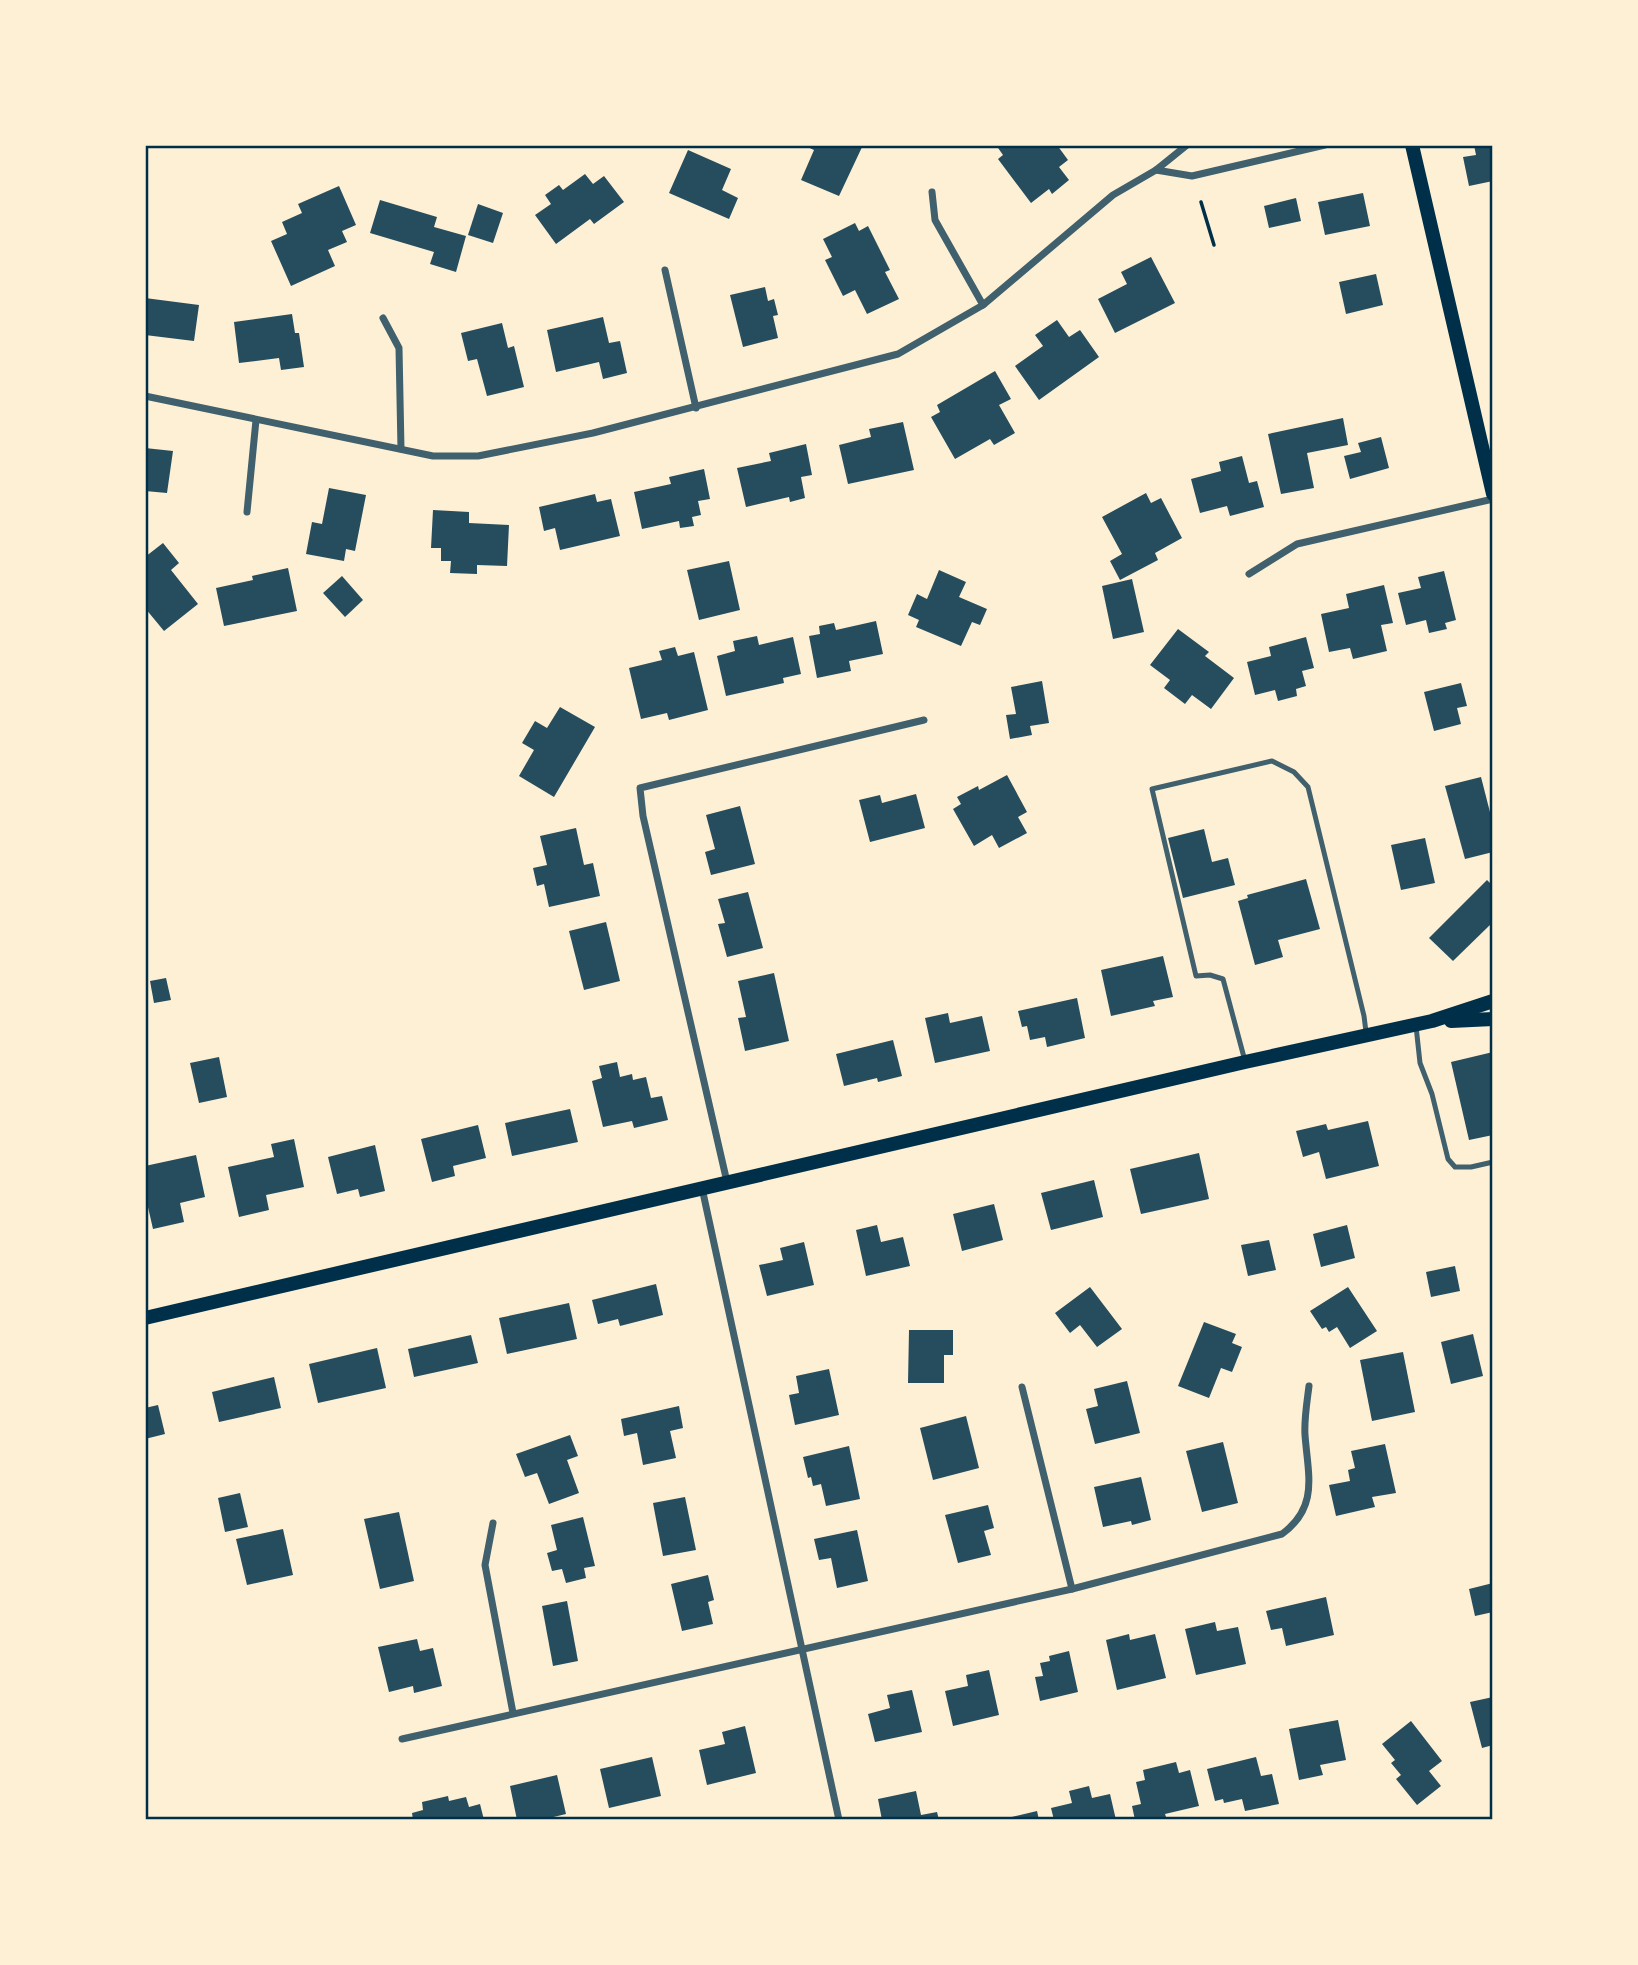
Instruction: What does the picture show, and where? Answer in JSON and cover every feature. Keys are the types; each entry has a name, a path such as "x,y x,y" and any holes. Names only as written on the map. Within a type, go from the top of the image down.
{"main road":[{"path":"1412,145 1493,496"},
{"path":"145,1318 702,1187 1415,1025 1493,1001"},
{"path":"1432,1021 1493,1019"}],"street":[{"path":"145,397 433,456 478,456 593,433 898,354 983,306 1113,195 1156,170 1187,145"},
{"path":"1156,170 1192,176 1325,145"},
{"path":"932,192 935,220 983,306"},
{"path":"665,270 696,408"},
{"path":"383,318 399,348 401,449"},
{"path":"247,512 256,420"},
{"path":"1249,574 1297,544 1493,496"},
{"path":"727,1183 643,817 640,788 924,720"},
{"path":"702,1187 839,1820"},
{"path":"402,1739 1072,1589 1282,1534 1295,1524 1305,1507 1311,1486 1304,1432 1309,1386"},
{"path":"1022,1387 1072,1589"},
{"path":"493,1522 485,1565 513,1713"}],"lane":[{"path":"1245,1062 1223,979 1210,975 1196,976 1152,789 1272,761 1294,772 1308,787 1367,1035"},
{"path":"1415,1025 1420,1063 1432,1094 1448,1159 1455,1167 1493,1162"}],"path":[{"path":"1201,202 1214,245"}],"building":[{"path":"803,145 863,145 839,196 801,180 814,150"},
{"path":"996,145 1057,145 1068,160 1059,167 1069,180 1052,194 1049,189 1031,203 998,159 1003,155"},
{"path":"1474,145 1493,145 1493,181 1469,186 1463,157 1476,155"},
{"path":"688,150 731,169 722,190 738,198 729,219 669,193"},
{"path":"585,174 593,184 604,176 624,202 594,224 590,219 556,244 535,215 551,204 545,195 559,185 563,190"},
{"path":"339,186 356,225 342,231 347,242 328,250 335,266 291,286 271,241 287,234 282,222 302,213 298,204"},
{"path":"1363,193 1370,226 1325,235 1318,202"},
{"path":"1296,198 1301,221 1269,228 1264,206"},
{"path":"380,200 437,217 434,227 466,236 456,272 430,264 434,252 370,233"},
{"path":"478,204 503,213 493,243 468,235"},
{"path":"855,223 859,231 868,226 890,270 885,272 899,299 867,314 855,290 843,296 825,260 832,257 823,239"},
{"path":"1151,257 1175,303 1115,333 1098,299 1127,284 1121,272"},
{"path":"1376,274 1383,305 1346,314 1339,282"},
{"path":"765,287 768,301 774,299 778,315 773,316 778,338 743,347 730,295"},
{"path":"145,298 199,305 194,341 145,335"},
{"path":"292,314 295,333 299,333 304,367 281,370 279,358 239,363 234,322"},
{"path":"603,317 609,343 620,341 627,373 603,379 599,362 556,372 547,330"},
{"path":"1057,320 1069,337 1080,330 1099,357 1039,400 1015,366 1043,346 1035,335"},
{"path":"502,323 508,348 514,346 524,387 487,396 477,359 468,361 461,333"},
{"path":"995,371 1011,399 999,405 1015,433 994,445 990,439 955,459 931,417 940,412 937,405"},
{"path":"1343,418 1348,445 1307,453 1314,488 1281,494 1268,434"},
{"path":"903,422 914,470 848,484 839,445 871,437 869,429"},
{"path":"1381,437 1389,468 1350,479 1344,456 1361,452 1358,443"},
{"path":"806,444 812,475 801,477 805,498 790,502 789,497 746,507 737,468 771,461 769,453"},
{"path":"145,448 173,451 167,493 145,491"},
{"path":"1242,456 1249,483 1257,481 1264,507 1230,516 1227,506 1200,513 1191,479 1221,471 1219,462"},
{"path":"704,469 710,499 698,501 701,515 692,517 694,526 680,528 679,521 642,529 634,492 671,484 669,477"},
{"path":"329,488 366,495 355,551 346,549 344,561 306,554 312,522 322,524"},
{"path":"1146,493 1151,503 1161,498 1182,538 1155,553 1158,560 1120,580 1110,561 1122,554 1102,517"},
{"path":"595,494 597,502 611,499 620,536 560,550 555,528 544,531 539,507"},
{"path":"433,510 469,512 469,523 509,525 507,566 477,565 477,574 450,573 451,561 441,561 441,548 431,548"},
{"path":"163,543 179,563 171,570 198,604 164,631 145,608 145,557"},
{"path":"729,561 740,610 699,620 687,570"},
{"path":"288,568 297,611 224,626 216,588 253,580 252,576"},
{"path":"939,570 966,582 959,597 987,609 980,625 972,622 961,646 916,627 919,620 908,615 917,594 927,599"},
{"path":"1444,571 1456,620 1445,623 1447,629 1429,633 1426,620 1406,625 1398,593 1421,588 1418,577"},
{"path":"342,576 363,600 345,617 323,593"},
{"path":"1132,579 1144,632 1113,639 1102,586"},
{"path":"1384,585 1393,623 1381,625 1387,651 1353,659 1350,648 1329,652 1321,614 1349,608 1346,594"},
{"path":"876,621 883,654 849,661 851,671 817,678 809,636 820,634 819,626 834,623 836,630"},
{"path":"1178,629 1209,652 1205,656 1234,678 1211,709 1192,695 1185,704 1164,688 1170,680 1150,665"},
{"path":"757,636 759,645 793,637 801,674 783,678 784,683 726,696 717,656 735,651 733,641"},
{"path":"1306,637 1314,668 1302,671 1306,686 1296,689 1297,696 1278,701 1275,690 1255,695 1247,662 1271,656 1269,647"},
{"path":"675,647 678,656 694,652 708,710 669,720 667,713 641,719 629,668 662,660 659,651"},
{"path":"1042,681 1049,723 1030,726 1032,735 1010,739 1006,715 1016,714 1011,687"},
{"path":"1461,683 1467,706 1457,708 1461,724 1434,731 1424,692"},
{"path":"560,707 595,727 554,797 519,776 534,750 522,743 535,721 547,728"},
{"path":"1007,775 1027,812 1018,817 1027,833 999,848 992,835 974,846 953,809 961,804 957,797 978,786 979,790"},
{"path":"1481,777 1493,824 1493,852 1465,859 1445,786"},
{"path":"916,794 925,828 870,842 859,800 880,795 882,803"},
{"path":"740,806 755,864 711,875 705,852 715,849 706,815"},
{"path":"576,828 584,865 593,863 600,896 549,907 544,884 537,886 533,868 547,865 540,836"},
{"path":"1204,829 1212,862 1228,858 1235,885 1183,898 1168,838"},
{"path":"1425,838 1435,883 1401,890 1391,845"},
{"path":"1306,879 1320,929 1278,940 1283,957 1255,965 1238,901 1248,898 1247,895"},
{"path":"1487,880 1493,886 1493,922 1453,961 1429,938"},
{"path":"748,892 763,948 727,957 718,924 725,923 718,899"},
{"path":"606,922 620,981 584,990 569,931"},
{"path":"1163,956 1173,997 1153,1001 1155,1006 1111,1016 1101,970"},
{"path":"774,973 789,1041 745,1051 738,1018 746,1017 738,981"},
{"path":"166,978 171,1000 154,1003 150,981"},
{"path":"1077,998 1085,1038 1047,1047 1045,1037 1030,1040 1027,1026 1022,1027 1018,1011"},
{"path":"948,1013 950,1023 982,1016 990,1051 935,1063 925,1018"},
{"path":"893,1040 902,1076 878,1082 877,1078 844,1086 836,1054"},
{"path":"1493,1052 1493,1135 1469,1140 1451,1062"},
{"path":"219,1057 227,1097 199,1103 190,1063"},
{"path":"617,1062 620,1077 632,1074 633,1080 646,1077 651,1098 662,1096 668,1120 634,1128 632,1121 603,1127 592,1081 602,1078 599,1066"},
{"path":"570,1109 578,1142 512,1156 505,1123"},
{"path":"1368,1121 1379,1166 1326,1179 1319,1152 1303,1157 1296,1131 1326,1124 1328,1130"},
{"path":"478,1125 486,1158 453,1166 455,1176 432,1182 421,1139"},
{"path":"294,1139 304,1187 266,1195 269,1210 239,1217 228,1167 274,1157 271,1144"},
{"path":"375,1145 385,1191 360,1197 358,1189 337,1194 328,1157"},
{"path":"1199,1153 1209,1199 1141,1214 1130,1169"},
{"path":"196,1155 205,1197 180,1203 184,1222 153,1229 145,1194 145,1166"},
{"path":"1094,1180 1103,1217 1051,1230 1041,1193"},
{"path":"994,1204 1003,1240 962,1251 953,1214"},
{"path":"877,1225 881,1242 903,1237 910,1266 866,1276 856,1230"},
{"path":"1347,1225 1355,1258 1321,1267 1313,1234"},
{"path":"1269,1240 1276,1270 1248,1276 1241,1245"},
{"path":"804,1242 814,1285 767,1296 759,1265 783,1260 780,1248"},
{"path":"1455,1266 1460,1291 1431,1297 1426,1272"},
{"path":"656,1284 663,1315 620,1326 618,1319 598,1324 592,1300"},
{"path":"1090,1287 1122,1329 1097,1347 1080,1325 1070,1333 1055,1313"},
{"path":"1348,1287 1377,1331 1350,1348 1337,1327 1329,1332 1326,1327 1322,1329 1310,1311"},
{"path":"569,1303 577,1339 507,1354 499,1318"},
{"path":"1204,1322 1236,1334 1232,1343 1242,1347 1232,1372 1221,1368 1209,1398 1178,1386"},
{"path":"909,1330 953,1330 953,1355 944,1355 944,1383 908,1383"},
{"path":"1473,1334 1483,1376 1451,1384 1441,1342"},
{"path":"471,1335 478,1363 414,1377 408,1349"},
{"path":"377,1348 386,1388 318,1403 309,1364"},
{"path":"1403,1352 1415,1412 1372,1421 1360,1360"},
{"path":"829,1369 839,1415 795,1425 789,1395 799,1393 796,1376"},
{"path":"274,1377 281,1408 219,1422 212,1392"},
{"path":"1127,1381 1140,1433 1095,1444 1086,1409 1098,1406 1094,1389"},
{"path":"158,1405 165,1434 145,1439 145,1408"},
{"path":"679,1406 683,1428 670,1431 676,1458 643,1465 637,1433 624,1436 621,1419"},
{"path":"966,1416 979,1468 933,1480 920,1428"},
{"path":"570,1435 578,1456 567,1460 579,1493 549,1504 537,1473 525,1477 516,1454"},
{"path":"1223,1442 1238,1503 1202,1512 1186,1451"},
{"path":"1385,1444 1396,1493 1372,1497 1375,1507 1336,1516 1329,1485 1350,1481 1348,1470 1355,1468 1351,1451"},
{"path":"849,1446 860,1499 826,1506 821,1484 813,1486 811,1477 808,1478 803,1457"},
{"path":"1141,1477 1151,1520 1132,1525 1131,1521 1103,1527 1094,1487"},
{"path":"240,1493 248,1527 225,1532 218,1498"},
{"path":"685,1497 696,1550 663,1556 653,1503"},
{"path":"988,1505 994,1528 984,1531 991,1555 958,1563 945,1515"},
{"path":"399,1512 414,1581 380,1589 364,1519"},
{"path":"583,1517 595,1566 584,1568 586,1578 566,1583 562,1569 552,1571 547,1553 557,1550 551,1525"},
{"path":"283,1529 293,1575 247,1585 236,1539"},
{"path":"857,1530 868,1581 837,1588 831,1558 819,1560 814,1539"},
{"path":"708,1575 714,1600 708,1602 713,1624 682,1631 671,1584"},
{"path":"1493,1583 1493,1612 1475,1616 1469,1589"},
{"path":"1326,1597 1334,1635 1286,1646 1282,1628 1271,1630 1266,1611"},
{"path":"567,1601 578,1661 553,1666 542,1606"},
{"path":"1215,1622 1217,1631 1238,1627 1246,1664 1196,1675 1185,1629"},
{"path":"1129,1634 1130,1640 1155,1634 1166,1678 1117,1690 1106,1640"},
{"path":"417,1639 420,1651 433,1648 442,1686 414,1693 413,1686 389,1692 378,1647"},
{"path":"1069,1651 1078,1692 1040,1701 1035,1677 1043,1676 1040,1663 1050,1661 1049,1656"},
{"path":"989,1670 999,1715 953,1726 945,1691 968,1686 966,1675"},
{"path":"912,1690 922,1732 875,1742 868,1714 890,1708 887,1695"},
{"path":"1493,1697 1493,1745 1482,1748 1470,1702"},
{"path":"1338,1720 1346,1760 1320,1765 1323,1775 1299,1780 1289,1729"},
{"path":"1411,1721 1442,1761 1429,1771 1441,1786 1417,1805 1396,1779 1401,1775 1391,1763 1395,1760 1382,1744"},
{"path":"745,1726 756,1773 707,1785 699,1750 725,1744 722,1732"},
{"path":"652,1757 661,1796 609,1808 600,1769"},
{"path":"1256,1757 1261,1776 1272,1774 1279,1804 1245,1811 1242,1799 1224,1803 1223,1799 1215,1801 1207,1769"},
{"path":"1176,1762 1179,1773 1190,1770 1199,1806 1165,1814 1167,1820 1135,1820 1132,1806 1141,1804 1136,1782 1145,1780 1143,1770"},
{"path":"557,1775 566,1814 541,1820 517,1820 510,1786"},
{"path":"1089,1786 1092,1798 1110,1794 1116,1820 1054,1820 1051,1808 1072,1803 1069,1791"},
{"path":"916,1791 921,1815 937,1812 939,1820 882,1820 878,1799"},
{"path":"448,1796 449,1801 466,1797 469,1807 480,1804 484,1820 413,1820 412,1813 423,1810 422,1802"},
{"path":"1037,1811 1039,1820 1003,1820 1003,1819"}]}
